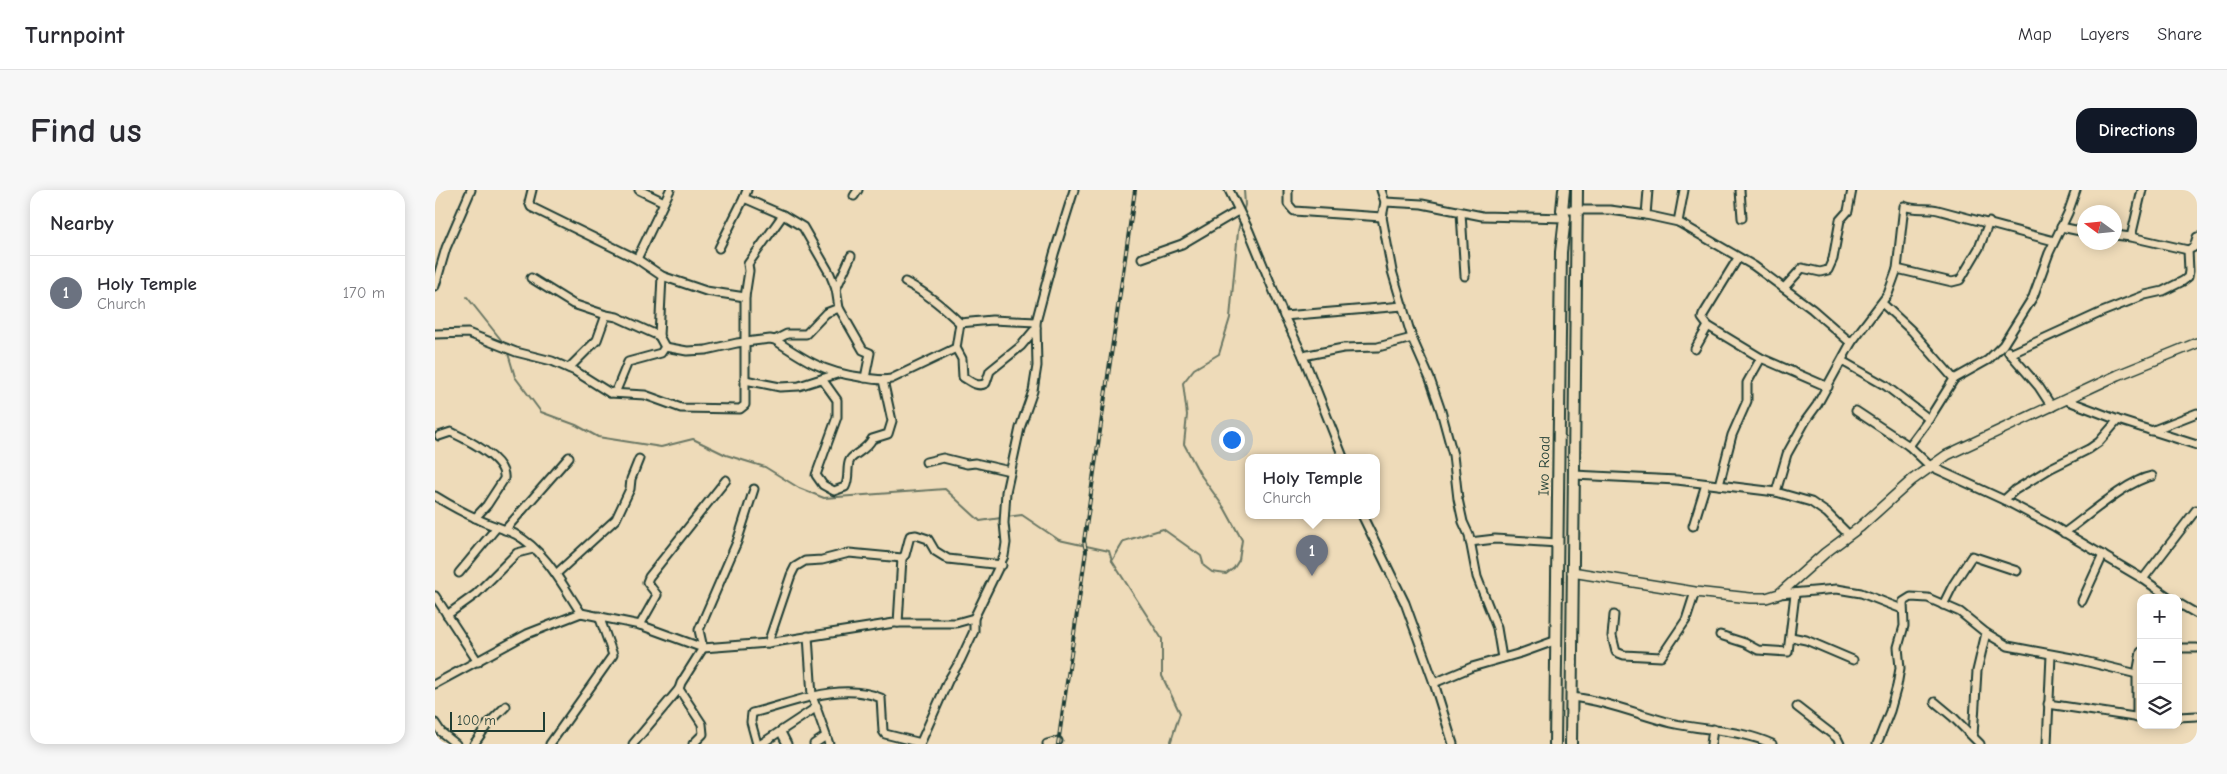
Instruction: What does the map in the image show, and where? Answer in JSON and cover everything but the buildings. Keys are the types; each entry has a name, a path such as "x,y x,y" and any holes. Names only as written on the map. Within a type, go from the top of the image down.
{"main road":[{"name":"Iwo Road","path":"1555,744 1561,252 1564,190"},
{"name":"Iwo Road","path":"1571,744 1577,190"}],"street":[{"path":"435,286 446,248 471,190"},
{"path":"532,190 529,202 531,207 637,259 662,276 705,292 745,297"},
{"path":"639,190 664,202"},
{"path":"637,259 670,190"},
{"path":"719,248 747,190"},
{"path":"757,744 751,722 752,712 812,696 840,692 873,694 881,698 884,721 883,731 885,734 921,743 937,705 974,631 974,618 1002,565 1006,543 1004,514 1010,471 1020,428 1033,391 1037,366 1036,325 1054,254 1074,190"},
{"path":"1229,190 1238,212 1249,231 1284,316 1303,356 1342,454"},
{"path":"1288,190 1290,208 1299,212 1382,217"},
{"path":"1381,190 1385,202 1382,217 1392,271 1412,338 1441,411 1453,455 1458,499 1477,577 1497,628 1502,658"},
{"path":"1646,215 1649,190"},
{"path":"1678,222 1684,190"},
{"path":"1740,190 1741,218"},
{"path":"1784,288 1802,268 1820,272 1828,270 1833,259 1840,220 1848,211 1852,190"},
{"path":"1909,446 1929,419 1954,379 1988,360 2003,345 2033,297 2054,240 2077,190"},
{"path":"2131,237 2142,190"},
{"path":"744,198 783,215 803,227 830,274 836,289 839,308 863,350 870,354 865,378"},
{"path":"1385,202 1422,204 1461,213 1491,216 1563,214 1577,210 1610,210 1678,222 1784,288 1851,344"},
{"path":"1776,492 1787,454 1828,387 1851,344 1888,294 1897,269 1904,206 1921,210 1929,208 2054,240"},
{"path":"772,210 777,224"},
{"path":"1143,258 1182,244 1238,212"},
{"path":"1461,213 1465,276"},
{"path":"435,334 468,333 516,352 552,361 569,368 609,393 645,395 681,408 740,409 745,405 745,297 749,271 748,264 783,215"},
{"path":"1897,269 1952,282 1960,280 1979,248 1989,222"},
{"path":"2061,228 2077,231"},
{"path":"2122,236 2189,250 2194,247 2197,237"},
{"path":"2010,354 2101,312 2145,294 2163,292 2183,281 2188,277 2189,250"},
{"path":"836,289 851,256"},
{"path":"1738,258 1702,318 1708,326 1761,358 1828,387"},
{"path":"662,276 659,336 665,347"},
{"path":"531,278 573,304 617,317 659,336"},
{"path":"905,282 921,290 943,307 960,324"},
{"path":"1882,303 1912,331 1954,379"},
{"path":"1284,316 1403,306"},
{"path":"665,347 687,351 706,350 746,341 775,340 787,334 806,334 826,314 839,308"},
{"path":"569,368 597,340 606,315"},
{"path":"960,324 992,320 1036,325"},
{"path":"960,324 956,348 961,360 963,377 975,384 983,385 986,383 990,371 1021,346 1036,325"},
{"path":"1695,350 1708,326"},
{"path":"783,345 787,334"},
{"path":"1303,356 1343,348 1377,347 1412,338"},
{"path":"775,340 815,366 837,374 883,380 891,379 956,348"},
{"path":"1779,594 1825,553 1930,466 1968,444 2053,407 2118,375 2197,343"},
{"path":"2003,345 2039,387 2053,407"},
{"path":"609,393 615,391 628,362 661,353 665,347"},
{"path":"1719,485 1732,435 1747,401 1747,384 1761,358"},
{"path":"1841,361 1886,386 1929,419"},
{"path":"745,380 780,387 799,386 837,374"},
{"path":"831,390 837,374"},
{"path":"822,379 837,400 837,417 817,474 823,485 834,491 845,487 849,480 849,461 851,458 868,447 872,439 888,434 893,421 883,380"},
{"path":"2067,400 2118,420 2197,445"},
{"path":"1856,411 1909,446 1930,466 2003,500 2064,533 2143,579 2164,594"},
{"path":"2151,431 2197,413"},
{"path":"2003,500 2015,490 2051,468 2089,449 2099,442 2118,420"},
{"path":"439,436 451,432 478,444 500,466 505,474 504,479 487,505 475,518"},
{"path":"505,530 569,458"},
{"path":"926,462 943,458 1010,471"},
{"path":"556,574 616,518 628,495 631,480 639,459"},
{"path":"1574,475 1677,480 1776,492 1811,502 1827,513 1849,535"},
{"path":"2064,533 2111,498 2143,478 2152,476"},
{"path":"640,624 657,595 647,582 649,577 726,480"},
{"path":"1693,526 1706,484"},
{"path":"633,744 679,689 703,648 699,630 737,542 754,489"},
{"path":"435,496 475,518 515,534 533,548 556,574 581,614"},
{"path":"2143,579 2196,510"},
{"path":"1364,519 1405,603 1434,683 1453,744"},
{"path":"459,572 497,528"},
{"path":"898,623 902,558 905,555 910,536 916,534 928,539 935,551 948,559 1002,565"},
{"path":"1470,542 1495,539 1558,543"},
{"path":"447,615 476,594 517,552 533,548"},
{"path":"768,643 791,575 800,563 849,553 902,558"},
{"path":"2082,601 2103,555"},
{"path":"1943,605 1953,585 1972,556 2017,571"},
{"path":"1572,572 1695,592 1751,598 1766,598 1779,594 1837,589 1861,593 1902,609"},
{"path":"1614,615 1612,636 1616,652 1624,655 1661,657 1686,620 1695,592"},
{"path":"1720,634 1759,650 1788,652 1795,594"},
{"path":"435,596 478,662"},
{"path":"1877,744 1890,711 1897,686 1899,668 1898,647 1904,626 1903,602 1915,596 1928,598 1961,612 1986,633 2009,646 2137,674"},
{"path":"2182,605 2197,614"},
{"path":"435,684 527,634 581,614 640,624 703,648 768,643 898,623 956,624 974,618"},
{"path":"550,744 613,655 599,616"},
{"path":"1973,736 1977,671 1986,633"},
{"path":"808,636 812,696 829,744"},
{"path":"1791,638 1805,640 1853,660"},
{"path":"1434,683 1472,667 1557,640"},
{"path":"2182,648 2197,648"},
{"path":"2047,744 2051,654"},
{"path":"679,689 704,730 703,734 693,744"},
{"path":"1571,697 1595,700 1673,723 1744,734 1772,744"},
{"path":"1935,702 1980,744"},
{"path":"2048,704 2137,718"},
{"path":"474,744 488,724 506,706"},
{"path":"761,744 817,707"},
{"path":"1797,707 1837,738 1840,744"},
{"path":"2182,717 2197,716"},
{"path":"435,723 441,732 456,744"},
{"path":"1711,744 1713,730"},
{"path":"781,732 787,744"},
{"path":"814,744 826,736"},
{"path":"1047,744 1058,741"}],"waterway":[{"path":"1243,212 1245,205 1244,190"},
{"path":"1170,744 1180,713 1162,676 1162,639 1112,561 1124,541 1163,529 1201,556 1204,566 1212,572 1226,574 1234,568 1239,560 1242,540 1225,509 1200,474 1184,444 1187,415 1183,383 1194,369 1219,354 1230,318 1238,231 1241,219"},
{"path":"467,297 506,346"},
{"path":"507,350 515,377 541,412 576,425 598,437 661,447 693,439 726,455 765,467 799,488 824,498 945,489 980,521 1001,518"},
{"path":"1006,517 1022,515 1059,540 1109,551 1112,561"}],"railway":[{"path":"1058,744 1086,551 1084,541 1135,190"}],"place":[{"name":"Holy Temple","path":"1312,576"}]}
